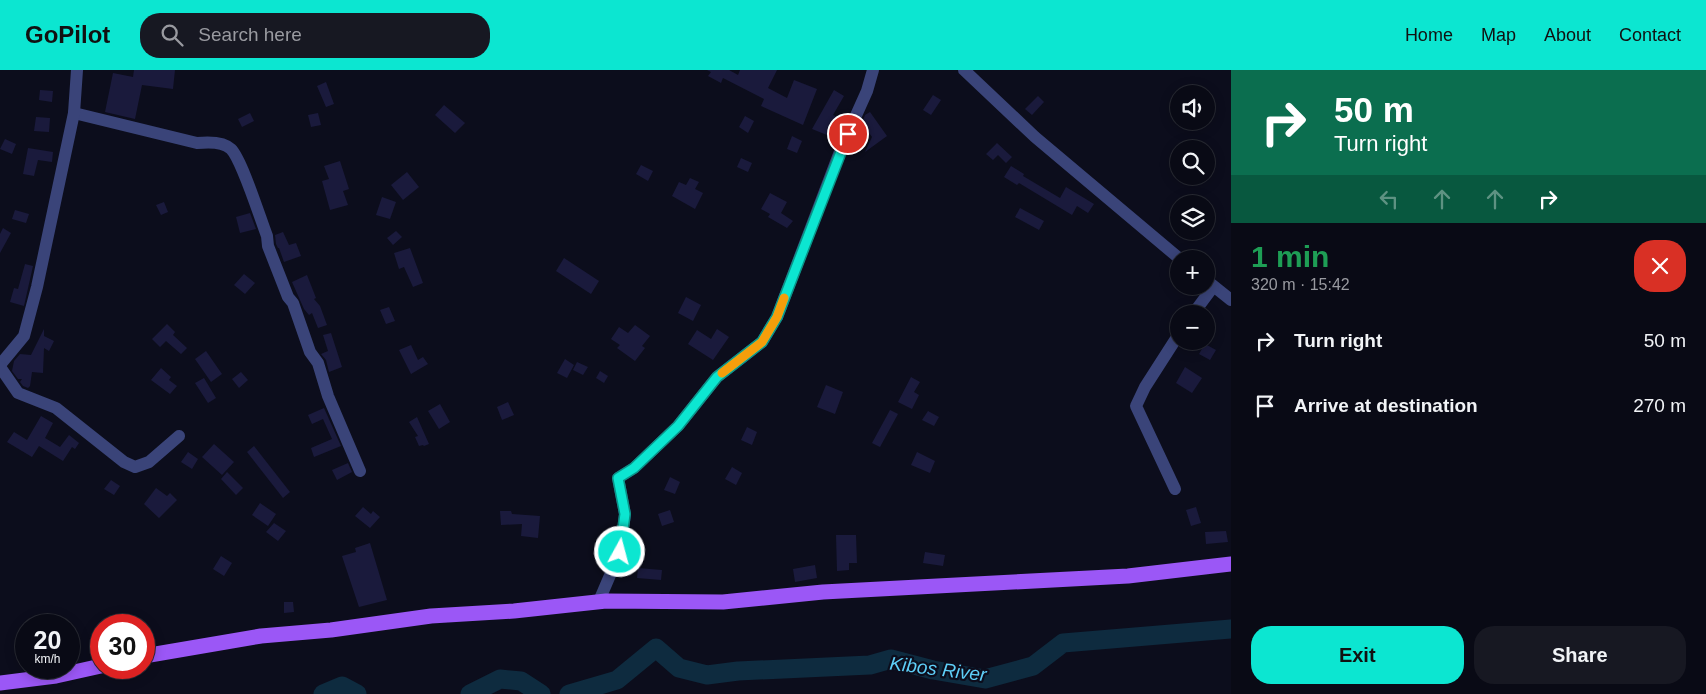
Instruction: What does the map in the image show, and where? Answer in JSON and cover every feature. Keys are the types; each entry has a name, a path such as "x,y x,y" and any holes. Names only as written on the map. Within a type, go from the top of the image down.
{"main road":[{"path":"155,654 261,636 331,630 431,616 514,611 599,601 723,602 823,592 1128,576 1231,564"},
{"path":"0,683 56,676 90,668"}],"street":[{"path":"77,70 74,113 38,287 24,336 0,366 18,393 56,408 124,462 135,467 149,462 179,436"},
{"path":"599,601 620,552 625,514 618,478 634,468 678,426 717,377 762,342 777,317 841,149 867,91 873,70"},
{"path":"964,70 1035,137 1170,251"},
{"path":"74,113 197,143 214,142 230,148 241,167 271,255 288,297 293,303 310,352 318,363 328,396 360,471"},
{"path":"1215,287 1231,300"},
{"path":"1170,348 1145,387 1136,406 1175,490"}],"building":[{"path":"134,70 175,70 173,89 142,85 135,119 105,112 113,73 133,77"},
{"path":"707,70 729,70 738,75 740,70 777,70 768,88 787,98 794,80 817,89 803,125 761,106 764,99 723,78 721,83 708,76 711,72"},
{"path":"326,82 334,104 326,107 317,86"},
{"path":"40,90 53,91 52,102 39,100"},
{"path":"834,90 844,96 833,115 845,120 837,139 812,129"},
{"path":"933,95 941,100 931,115 923,110"},
{"path":"1038,96 1044,102 1032,115 1025,109"},
{"path":"444,105 465,123 455,133 435,115"},
{"path":"870,112 887,136 865,152 872,137 862,123 865,115"},
{"path":"250,113 254,121 242,127 238,119"},
{"path":"318,113 321,125 311,127 308,115"},
{"path":"745,116 754,121 748,133 739,127"},
{"path":"36,117 50,118 49,132 34,131"},
{"path":"792,136 802,141 797,153 787,149"},
{"path":"5,139 16,144 12,154 0,149"},
{"path":"997,143 1012,157 1006,163 998,155 993,160 986,154"},
{"path":"28,148 53,152 52,162 38,160 34,176 23,174"},
{"path":"741,158 752,163 748,172 737,167"},
{"path":"340,161 349,189 343,191 348,205 330,210 322,181 329,179 324,166"},
{"path":"641,165 653,171 648,181 636,174"},
{"path":"1011,166 1024,174 1023,176 1060,198 1066,187 1094,204 1088,213 1077,206 1072,215 1019,183 1017,185 1004,177"},
{"path":"407,172 419,187 403,200 391,185"},
{"path":"690,178 699,182 695,189 703,193 695,209 672,196 679,182 686,185"},
{"path":"770,193 787,202 781,213 793,221 787,228 768,217 770,214 761,209"},
{"path":"382,197 396,202 390,219 376,215"},
{"path":"164,202 168,212 161,215 156,205"},
{"path":"1020,208 1044,221 1039,230 1015,217"},
{"path":"15,210 29,214 26,223 12,219"},
{"path":"250,213 256,229 240,233 236,217"},
{"path":"3,228 11,233 0,253 0,234"},
{"path":"396,231 402,237 393,245 387,238"},
{"path":"283,232 289,245 296,243 301,256 284,262 276,244 275,235"},
{"path":"410,248 423,283 413,287 404,267 399,269 394,253"},
{"path":"564,258 599,281 591,294 556,271"},
{"path":"25,264 33,266 24,306 10,302 14,288 18,289"},
{"path":"244,274 255,283 245,294 234,285"},
{"path":"307,275 316,298 314,299 320,306 327,325 318,328 312,313 309,315 304,309 292,282"},
{"path":"686,297 701,305 693,321 678,313"},
{"path":"389,307 395,321 386,324 380,310"},
{"path":"167,324 175,332 173,335 187,348 181,354 166,341 160,347 152,339"},
{"path":"635,325 650,336 642,346 645,348 635,361 617,348 620,345 611,339 619,327 628,333"},
{"path":"44,329 44,336 54,341 49,351 44,348 43,373 32,372 28,388 23,386 20,382 22,379 18,379 12,371 14,361 20,354 31,355"},
{"path":"717,329 729,337 713,360 688,344 697,330 711,339"},
{"path":"331,333 342,367 329,372 326,360 321,354 328,351 323,335"},
{"path":"411,345 418,360 423,357 428,364 411,374 399,350"},
{"path":"1201,350 1216,350 1210,360 1199,354"},
{"path":"206,351 222,374 211,382 195,359"},
{"path":"565,359 574,365 567,378 557,373"},
{"path":"577,362 588,367 583,375 573,370"},
{"path":"1185,367 1202,378 1192,393 1176,383"},
{"path":"161,368 171,377 169,380 177,386 170,394 151,380"},
{"path":"600,371 608,376 604,383 596,378"},
{"path":"241,372 248,380 239,388 232,379"},
{"path":"911,377 920,382 914,392 919,395 912,409 898,402"},
{"path":"204,378 216,398 208,403 195,383"},
{"path":"826,385 843,392 835,414 817,407"},
{"path":"508,402 514,415 502,420 497,407"},
{"path":"440,404 450,422 439,429 428,411"},
{"path":"324,408 341,446 314,457 311,448 332,439 323,419 312,424 308,415"},
{"path":"890,410 898,414 880,447 872,443"},
{"path":"928,411 939,417 934,426 922,420"},
{"path":"41,416 53,423 45,438 60,447 69,435 79,443 75,449 72,447 63,461 39,446 32,457 7,442 14,432 27,440"},
{"path":"417,417 429,444 424,446 419,446 415,437 418,436 409,422"},
{"path":"747,427 757,432 752,445 741,440"},
{"path":"214,444 234,462 222,475 202,457"},
{"path":"254,446 290,492 283,498 247,452"},
{"path":"188,452 198,459 192,469 181,462"},
{"path":"917,452 935,461 930,473 911,465"},
{"path":"348,463 352,472 337,480 332,470"},
{"path":"732,467 742,473 736,485 725,479"},
{"path":"227,472 243,488 236,495 221,479"},
{"path":"670,477 680,482 675,494 664,490"},
{"path":"111,480 120,486 114,495 104,489"},
{"path":"156,488 167,496 170,493 177,500 159,518 144,504"},
{"path":"260,503 276,514 268,526 252,515"},
{"path":"363,507 371,514 373,511 380,517 370,528 355,516"},
{"path":"1196,507 1201,523 1191,526 1186,510"},
{"path":"670,510 674,522 662,526 658,514"},
{"path":"500,511 540,516 538,538 521,536 522,524 501,525"},
{"path":"274,523 286,531 278,541 266,532"},
{"path":"1226,531 1228,542 1206,544 1205,532"},
{"path":"836,535 856,535 857,563 849,563 849,570 837,571"},
{"path":"370,543 387,600 359,607 342,556 356,552 355,548"},
{"path":"925,552 945,555 943,566 923,563"},
{"path":"221,556 232,563 224,576 213,569"},
{"path":"815,565 817,578 795,582 793,569"},
{"path":"638,568 662,570 661,580 637,578"},
{"path":"284,602 293,602 294,612 284,613"}],"waterway":[{"name":"Kibos River","path":"569,694 617,680 656,648 679,668 707,675 738,671 870,665 891,659 933,670 985,679 1033,666 1063,643 1231,629"},
{"name":"Kibos River","path":"470,694 500,679 521,681 541,694"},
{"name":"Kibos River","path":"323,694 342,686 357,694"}],"slow traffic":[{"path":"722,373 762,342 777,317 784,298"}],"route":[{"path":"620,552 625,514 618,478 634,468 678,426 717,377 762,342 777,317 848,134"}]}
